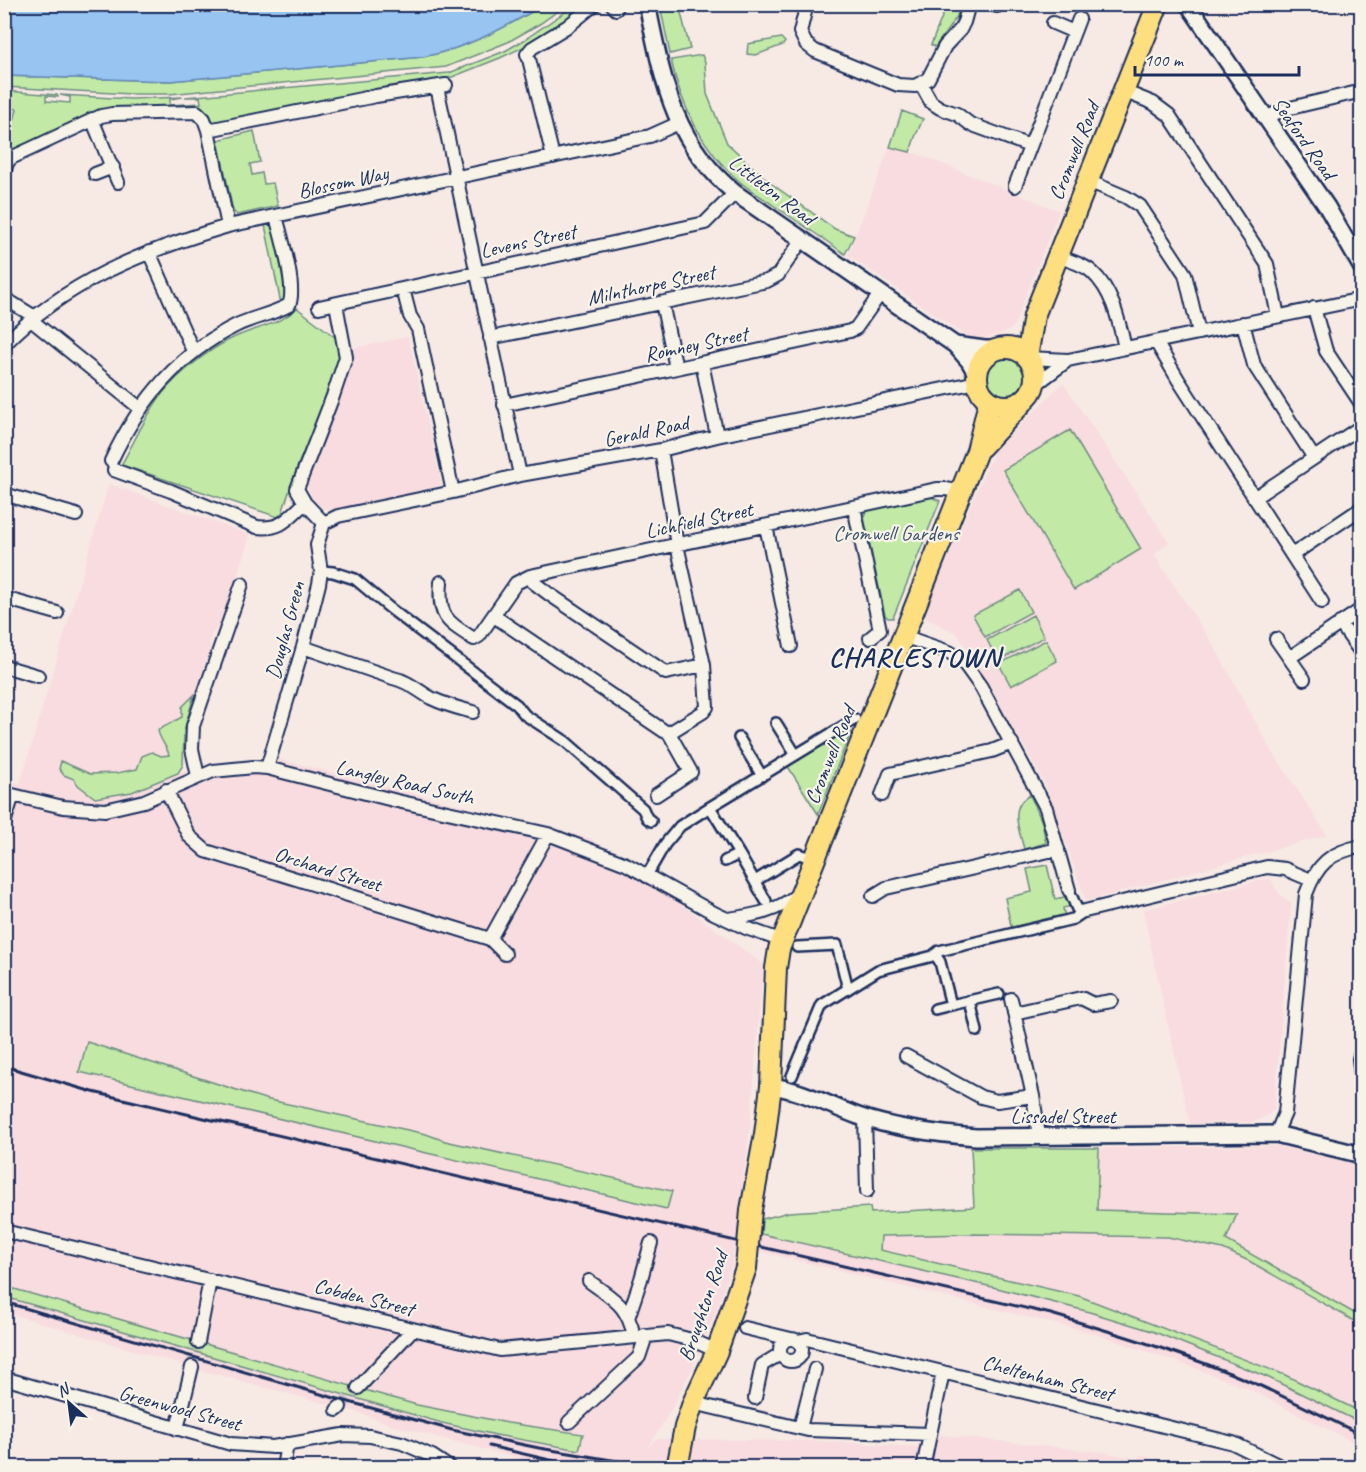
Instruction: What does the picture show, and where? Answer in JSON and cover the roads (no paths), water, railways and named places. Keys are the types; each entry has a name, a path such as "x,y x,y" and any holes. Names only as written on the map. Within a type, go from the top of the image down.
{"highway":[{"name":"Cromwell Road","path":"1028,357 1034,316 1158,4"},
{"name":"Cromwell Road","path":"1000,348 1034,316"},
{"path":"1000,348 1021,352 1028,357 1036,375 1035,385 1030,394 1023,402 1014,406 999,406 989,402 980,391 977,378 981,362 988,354 1000,348"},
{"name":"Cromwell Road","path":"771,1086 776,968 779,949 790,944 802,890 977,451 989,402"},
{"name":"Cromwell Road","path":"977,451 1023,402"},
{"name":"Broughton Road","path":"677,1467 685,1427 693,1403 717,1351 746,1268 751,1210 771,1086"}],"street":[{"path":"553,157 526,54 568,26 595,4"},
{"name":"Littleton Road","path":"647,4 668,95 680,123 700,158 735,193 956,345 969,361 977,378"},
{"path":"807,4 800,32 806,44 814,51 898,85 909,86 921,84 928,79 945,46 964,22 969,4"},
{"name":"Seaford Road","path":"1188,4 1327,207 1362,268"},
{"path":"1015,186 1079,19"},
{"path":"1053,23 1074,32"},
{"path":"921,84 931,102 940,108 957,114 970,124 1030,146"},
{"path":"208,130 376,96 441,86 455,178 520,475"},
{"path":"1123,91 1153,103 1168,115 1267,264 1278,316"},
{"path":"1264,118 1286,109 1362,91"},
{"path":"4,173 11,158 92,119 112,114 197,112 204,119 208,130 228,226"},
{"path":"92,119 118,182"},
{"name":"Blossom Way","path":"4,345 51,304 88,281 149,252 228,226 650,136 680,123"},
{"path":"95,174 113,167"},
{"path":"1088,181 1126,196 1140,206 1185,274 1199,333"},
{"name":"Levens Street","path":"319,307 705,223 735,193"},
{"path":"276,216 291,285 292,298 289,305 238,325 193,351 166,376 124,432 113,465 257,527 268,528 282,524 305,503"},
{"name":"Milnthorpe Street","path":"490,338 773,279 802,240"},
{"path":"149,252 193,351"},
{"path":"1058,256 1094,274 1113,303 1125,348"},
{"path":"403,289 410,316 418,329 453,492"},
{"name":"Romney Street","path":"504,405 850,331 856,328 880,294"},
{"path":"4,298 33,319 141,409"},
{"path":"1028,357 1068,360 1362,298"},
{"path":"662,303 676,368"},
{"path":"324,523 305,503 297,489 346,357 336,304"},
{"path":"1314,308 1326,351 1362,405"},
{"path":"1243,323 1254,365 1314,458"},
{"path":"1156,342 1322,602"},
{"name":"Littleton Road","path":"956,345 977,349 1000,348"},
{"path":"1035,385 1068,360"},
{"path":"702,363 717,436"},
{"name":"Gerald Road","path":"324,523 338,516 453,492 520,475 661,450 977,378"},
{"path":"1254,498 1362,426"},
{"path":"661,450 677,545 704,665 707,707 703,712 669,733"},
{"name":"Lichfield Street","path":"441,582 440,602 444,615 454,627 474,639 480,636 516,583 530,576 937,489 961,492"},
{"path":"4,494 76,515"},
{"path":"854,507 880,630 870,638"},
{"path":"1292,555 1362,508"},
{"name":"Douglas Green","path":"267,768 319,584 321,571 317,545 324,523"},
{"path":"766,526 792,646"},
{"path":"321,571 355,579 517,705 525,715 565,741 643,809 651,821"},
{"path":"530,576 533,582 549,594 666,673 704,665"},
{"path":"198,776 192,749 193,726 242,584"},
{"path":"4,597 57,613"},
{"path":"1289,658 1362,609"},
{"path":"494,616 669,733 691,772 656,795"},
{"path":"1340,623 1362,654"},
{"path":"903,636 949,652 961,659 981,687 1046,808 1069,890 1077,909 1085,911"},
{"path":"1276,639 1304,679"},
{"path":"303,647 405,680 428,696 447,705 473,712"},
{"path":"4,666 38,676"},
{"path":"646,877 665,844 680,826 855,719"},
{"path":"776,723 796,755"},
{"path":"739,738 762,776"},
{"path":"882,795 890,774 992,752 1012,743"},
{"name":"Langley Road South","path":"9,794 63,807 91,810 131,805 198,776 227,768 267,768 397,801 548,834 626,864 646,877 727,919 790,944"},
{"name":"Orchard Street","path":"166,790 189,836 206,851 490,939 505,954"},
{"path":"4,824 9,794"},
{"path":"710,807 766,901"},
{"path":"490,939 548,834"},
{"path":"1276,1134 1285,1113 1306,894 1311,880 1331,856 1345,849 1362,846"},
{"path":"873,896 886,888 1058,849"},
{"path":"725,861 739,854"},
{"path":"755,881 799,854 815,858"},
{"path":"792,1076 822,1005 878,970 939,951 1073,919 1085,911 1267,867 1285,869 1311,880"},
{"path":"727,919 768,912 786,903 802,890"},
{"path":"790,944 837,945 848,989"},
{"path":"935,954 940,962 951,1005"},
{"path":"935,1009 1005,996 1014,1013 1033,1096 1039,1136"},
{"path":"1014,1013 1081,998 1093,1004 1111,1001"},
{"path":"970,1001 977,1031"},
{"path":"1362,1048 1359,1059 1362,1083"},
{"path":"906,1056 981,1097 997,1101 1033,1096"},
{"name":"Lissadel Street","path":"771,1086 803,1093 865,1118 933,1134 976,1137 1276,1134 1362,1155"},
{"path":"865,1118 867,1191"},
{"name":"Cobden Street","path":"4,1231 500,1350 668,1334 692,1340 717,1351"},
{"path":"629,1315 651,1243"},
{"path":"198,1342 210,1280"},
{"path":"569,1422 639,1357 644,1342 621,1305 589,1281"},
{"name":"Cheltenham Street","path":"745,1328 795,1340 807,1339 1233,1443 1284,1467"},
{"path":"358,1388 413,1329"},
{"path":"755,1398 762,1365 780,1354 782,1343 795,1340 803,1349 800,1358 790,1362 780,1354"},
{"path":"177,1429 192,1367"},
{"path":"800,1428 815,1369"},
{"path":"923,1467 943,1372"},
{"name":"Greenwood Street","path":"4,1378 231,1444 273,1447 343,1435 386,1438 415,1448 450,1467"},
{"path":"693,1403 800,1428 929,1437"},
{"path":"283,1467 287,1444"}],"water":[{"path":"4,5 543,5 485,36 423,57 170,81 5,76"}],"tunnel":[{"path":"192,1367 198,1342"},
{"path":"340,1407 358,1388"}],"railway":[{"path":"4,1066 93,1092 1051,1314 1204,1363 1268,1389 1362,1435"},
{"path":"4,1302 452,1430 539,1448 636,1464"},
{"path":"489,1446 585,1468"}],"district":[{"name":"CHARLESTOWN","path":"915,657"}],"park label":[{"name":"Cromwell Gardens","path":"896,533"}]}
